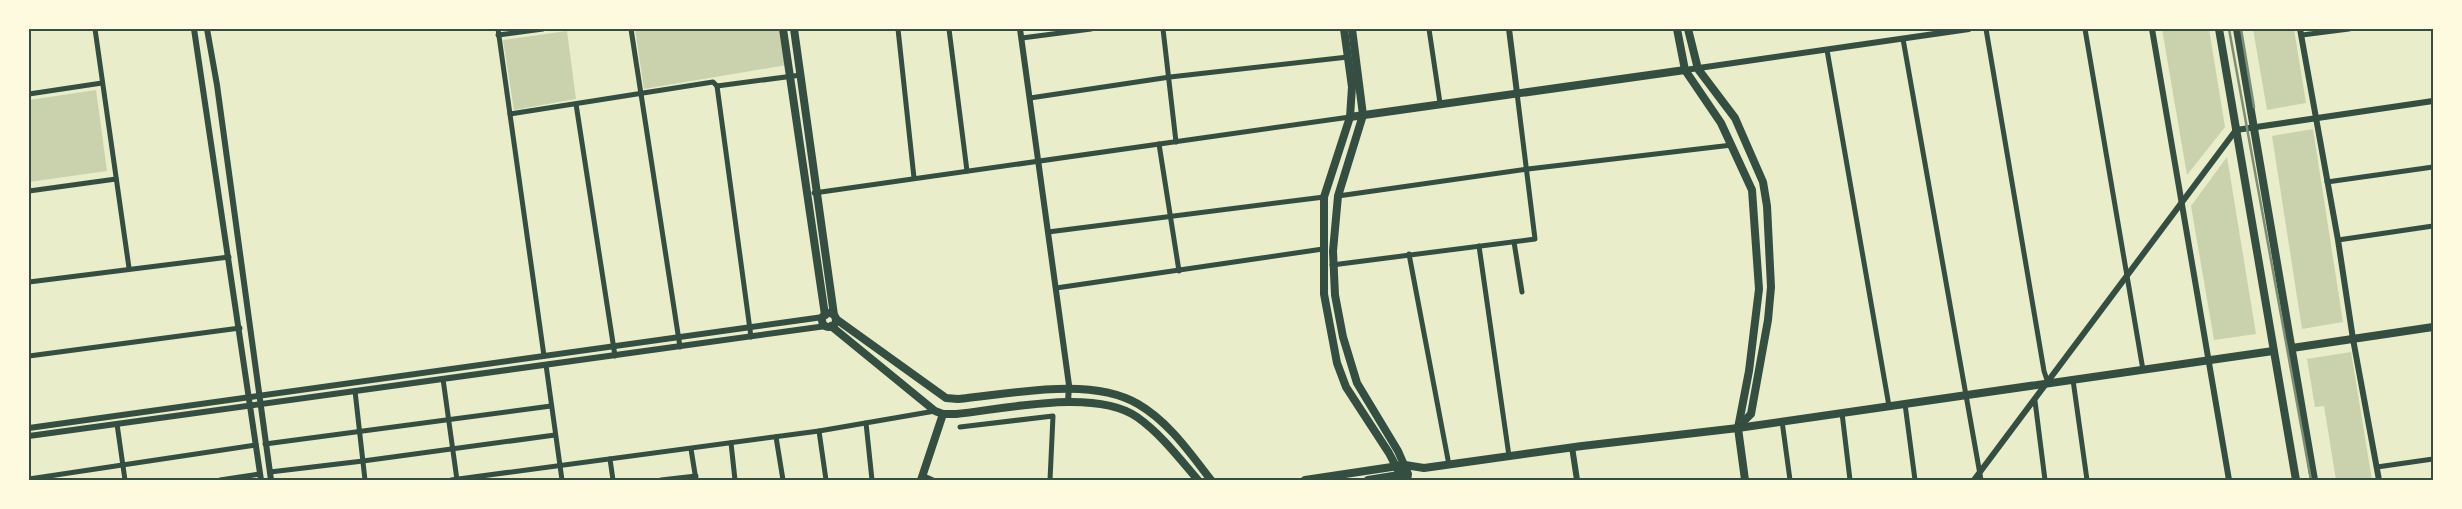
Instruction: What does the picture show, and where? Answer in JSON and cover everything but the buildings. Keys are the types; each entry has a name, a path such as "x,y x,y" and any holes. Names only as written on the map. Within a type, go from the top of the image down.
{"main road":[{"path":"783,29 824,316 823,322 939,412 1068,402 1094,403 1135,416 1159,436 1198,480"},
{"path":"794,29 835,317 828,326"},
{"path":"1344,29 1352,87 1350,117 1324,197 1324,294 1337,363 1346,387 1401,466"},
{"path":"1352,29 1363,115 1338,196 1332,265 1339,316 1357,383 1401,466 1404,477"},
{"path":"1676,29 1685,70 1722,122 1752,190 1759,289 1749,371 1738,428 1745,480"},
{"path":"1688,29 1698,69 1735,118 1763,182 1767,206 1771,287 1768,320 1751,414 1738,428"},
{"path":"2219,29 2296,480"},
{"path":"2237,29 2314,480"},
{"path":"1350,117 1685,70"},
{"path":"824,316 835,317 946,398 958,399 1069,389 1113,392 1140,404 1174,434 1211,480"},
{"path":"2292,348 2433,328"},
{"path":"1305,480 1401,466 1415,468 1449,465 1572,447 1738,428 2273,351"},
{"path":"921,478 939,412"},
{"path":"1368,480 1404,477 1415,468"}],"street":[{"path":"94,29 129,268"},
{"path":"194,29 261,477 220,480"},
{"path":"207,29 217,85 250,321 258,396 271,480"},
{"path":"543,29 498,32 544,356"},
{"path":"631,29 680,347"},
{"path":"898,29 914,178"},
{"path":"949,29 968,171"},
{"path":"1020,29 1069,389 1068,402"},
{"path":"1022,38 1091,29"},
{"path":"1163,29 1176,142"},
{"path":"1429,29 1440,103"},
{"path":"1332,265 1514,242 1534,239 1537,236 1509,29"},
{"path":"1685,70 1969,29"},
{"path":"1986,29 2044,371 2048,383"},
{"path":"2085,29 2143,370"},
{"path":"2152,29 2229,480"},
{"path":"2349,29 2301,32 2379,480"},
{"path":"1903,39 1981,480"},
{"path":"1827,50 1888,406"},
{"path":"1030,98 1170,77 1348,57"},
{"path":"718,86 801,75"},
{"path":"29,94 102,82"},
{"path":"510,114 713,82 718,86 752,337"},
{"path":"1974,480 2236,130 2433,101"},
{"path":"576,104 614,356"},
{"path":"806,194 1350,117"},
{"path":"1160,144 1179,271"},
{"path":"1338,196 1528,169 1732,144"},
{"path":"2327,182 2433,168"},
{"path":"29,191 116,179"},
{"path":"1048,232 1324,197"},
{"path":"2338,240 2433,226"},
{"path":"1514,242 1522,292"},
{"path":"1479,246 1509,456"},
{"path":"1056,288 1323,249"},
{"path":"1409,254 1449,465"},
{"path":"29,282 229,257"},
{"path":"29,428 824,316"},
{"path":"29,436 828,326"},
{"path":"29,356 240,328"},
{"path":"546,365 562,480"},
{"path":"443,379 455,480 819,431 939,412"},
{"path":"2073,380 2087,480"},
{"path":"355,392 365,480"},
{"path":"2035,400 2045,480"},
{"path":"1905,404 1915,480"},
{"path":"265,444 360,433 551,406"},
{"path":"1842,413 1850,480"},
{"path":"960,427 1053,416 1050,480"},
{"path":"1782,421 1790,480"},
{"path":"866,423 872,480"},
{"path":"117,424 125,480"},
{"path":"819,431 826,480"},
{"path":"270,472 555,435"},
{"path":"776,437 782,480"},
{"path":"730,443 735,480"},
{"path":"29,479 256,445"},
{"path":"1572,447 1577,480"},
{"path":"661,480 696,478 691,448"},
{"path":"610,459 613,480"},
{"path":"2377,467 2433,459"},
{"path":"921,478 933,480"}],"green space":[{"path":"635,29 782,29 787,65 644,89"},
{"path":"2162,29 2209,29 2225,127 2187,175"},
{"path":"2253,29 2294,29 2306,103 2267,110"},
{"path":"567,31 576,99 514,110 503,40"},
{"path":"96,90 107,171 29,182 29,100"},
{"path":"2313,129 2343,322 2302,329 2272,136"},
{"path":"2227,157 2256,334 2214,340 2191,206"},
{"path":"2351,352 2372,480 2336,480 2324,406 2315,407 2307,359"}],"railway":[{"path":"2229,29 2311,480"},
{"path":"2241,29 2254,107"}]}
